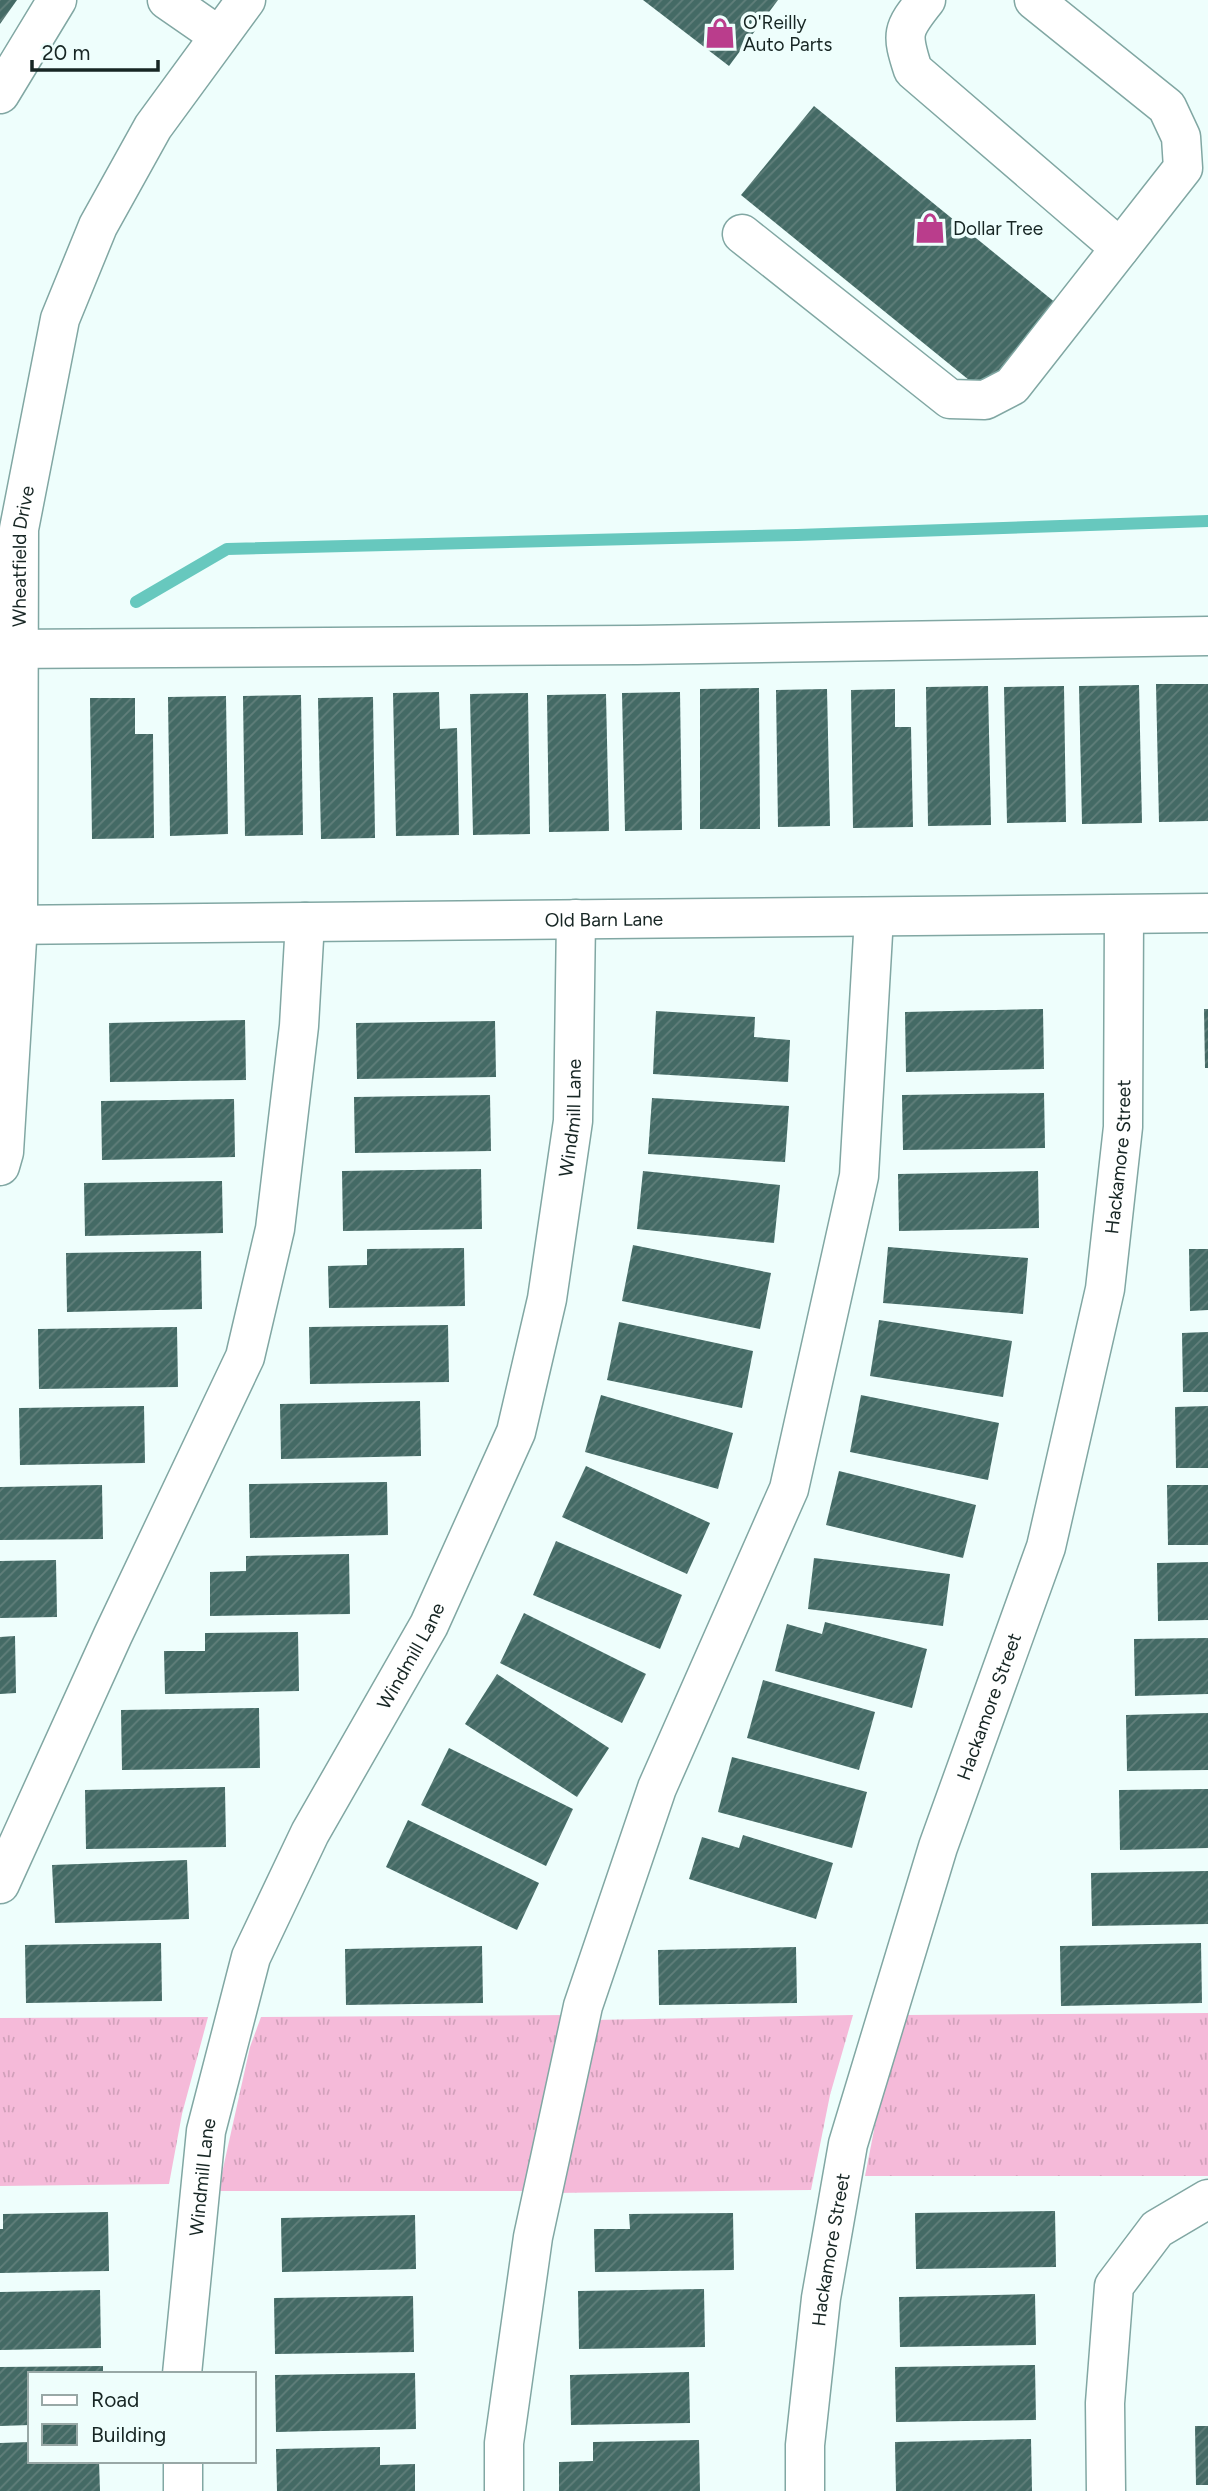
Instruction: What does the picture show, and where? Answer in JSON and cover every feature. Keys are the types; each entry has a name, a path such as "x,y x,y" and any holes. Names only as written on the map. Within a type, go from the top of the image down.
{"street":[{"path":"0,94 57,0"},
{"path":"167,0 219,36"},
{"name":"Wheatfield Drive","path":"0,1166 4,1152 9,925 10,529 60,319 98,226 152,127 246,0"},
{"path":"926,0 907,24 906,47 913,70 1120,248"},
{"path":"742,234 950,399 985,400 1012,386 1183,168 1181,137 1167,107 1034,0"},
{"path":"9,649 638,645 1208,636"},
{"name":"Old Barn Lane","path":"9,925 1208,913"},
{"name":"Hackamore Street","path":"805,2491 805,2445 821,2298 848,2144 939,1847 1046,1547 1104,1289 1122,1127 1124,915"},
{"path":"504,2491 504,2443 533,2237 583,2006 657,1788 789,1489 859,1176 874,916"},
{"name":"Windmill Lane","path":"182,2372 206,2132 251,1957 310,1833 429,1625 516,1432 547,1299 573,1121 576,919"},
{"path":"0,1884 107,1648 245,1357 275,1229 299,1026 305,922"},
{"path":"1106,2491 1105,2403 1114,2286 1157,2229 1208,2199"},
{"path":"183,2463 183,2491"}],"green space":[{"path":"1208,2013 1208,2176 865,2176 878,2110 905,2015"},
{"path":"569,2015 527,2191 218,2191 250,2047 261,2017"},
{"path":"853,2015 830,2095 811,2190 551,2193 592,2020"},
{"path":"208,2017 182,2114 169,2184 0,2186 0,2018"}],"building":[{"path":"0,0 17,0 0,24"},
{"name":"O'Reilly Auto Parts","path":"643,0 778,0 729,66"},
{"path":"814,106 1057,304 985,393 741,195"},
{"path":"1156,684 1208,684 1208,821 1159,822"},
{"path":"1139,685 1142,823 1082,824 1079,686"},
{"path":"988,686 991,825 928,826 926,687"},
{"path":"1064,686 1066,822 1007,823 1004,687"},
{"path":"759,688 760,829 700,829 700,689"},
{"path":"827,689 830,826 778,827 776,690"},
{"path":"895,689 895,727 911,727 913,827 853,828 851,690"},
{"path":"439,692 440,729 457,728 459,835 396,836 393,693"},
{"path":"680,692 682,830 625,831 622,693"},
{"path":"528,693 530,834 473,835 470,694"},
{"path":"606,694 609,831 549,832 547,695"},
{"path":"301,695 303,835 245,836 243,696"},
{"path":"226,696 228,834 170,836 168,697"},
{"path":"373,697 375,838 321,839 318,698"},
{"path":"90,698 135,698 135,734 153,734 154,838 92,839"},
{"path":"1043,1009 1044,1069 906,1072 905,1012"},
{"path":"1204,1009 1208,1009 1208,1068 1205,1068"},
{"path":"656,1011 755,1017 754,1037 790,1040 788,1082 653,1074"},
{"path":"245,1020 246,1080 110,1082 109,1023"},
{"path":"495,1021 496,1077 357,1079 356,1023"},
{"path":"1044,1093 1045,1148 903,1150 902,1095"},
{"path":"490,1095 491,1151 355,1153 354,1097"},
{"path":"652,1098 789,1106 785,1162 648,1154"},
{"path":"234,1099 235,1157 102,1160 101,1101"},
{"path":"481,1169 482,1229 343,1231 342,1171"},
{"path":"643,1171 780,1185 774,1243 637,1229"},
{"path":"1038,1171 1039,1228 899,1231 898,1174"},
{"path":"222,1181 223,1233 85,1236 84,1183"},
{"path":"633,1245 771,1273 760,1329 622,1301"},
{"path":"888,1247 1028,1258 1023,1314 883,1303"},
{"path":"464,1248 465,1306 329,1308 328,1266 367,1265 367,1249"},
{"path":"1189,1249 1208,1249 1208,1310 1190,1311"},
{"path":"201,1251 202,1309 67,1312 66,1253"},
{"path":"879,1320 1012,1341 1003,1397 870,1376"},
{"path":"619,1322 753,1351 742,1408 607,1380"},
{"path":"448,1325 449,1382 310,1384 309,1327"},
{"path":"177,1327 178,1387 39,1389 38,1329"},
{"path":"1208,1332 1208,1392 1183,1392 1182,1333"},
{"path":"601,1395 733,1433 718,1489 585,1452"},
{"path":"861,1395 999,1423 988,1480 850,1452"},
{"path":"420,1401 421,1456 281,1459 280,1404"},
{"path":"144,1406 145,1463 20,1465 19,1408"},
{"path":"1208,1406 1208,1468 1176,1468 1175,1407"},
{"path":"586,1466 710,1523 687,1574 562,1517"},
{"path":"839,1471 976,1505 963,1558 826,1525"},
{"path":"387,1482 388,1535 250,1538 249,1484"},
{"path":"102,1485 103,1539 0,1540 0,1487"},
{"path":"1167,1485 1208,1485 1208,1545 1168,1545"},
{"path":"556,1541 682,1595 660,1649 533,1595"},
{"path":"349,1554 350,1614 210,1616 210,1572 246,1571 246,1556"},
{"path":"814,1558 950,1574 943,1626 808,1609"},
{"path":"56,1560 57,1617 0,1618 0,1561"},
{"path":"1208,1562 1208,1620 1158,1621 1157,1563"},
{"path":"524,1613 646,1674 622,1723 500,1663"},
{"path":"825,1622 927,1649 912,1708 775,1671 787,1624 822,1634"},
{"path":"298,1632 299,1691 165,1694 164,1651 205,1651 205,1633"},
{"path":"15,1636 16,1693 0,1694 0,1637"},
{"path":"1208,1638 1208,1694 1135,1696 1134,1639"},
{"path":"497,1674 609,1748 577,1797 465,1724"},
{"path":"763,1680 875,1712 859,1770 747,1738"},
{"path":"259,1708 260,1768 122,1770 121,1710"},
{"path":"1208,1713 1208,1770 1127,1771 1126,1715"},
{"path":"449,1748 573,1809 546,1866 421,1805"},
{"path":"732,1757 867,1792 852,1848 718,1812"},
{"path":"225,1787 226,1847 86,1849 85,1790"},
{"path":"1208,1789 1208,1848 1120,1850 1119,1790"},
{"path":"408,1820 539,1883 517,1930 386,1867"},
{"path":"743,1835 833,1863 816,1919 689,1879 702,1837 739,1848"},
{"path":"187,1860 189,1919 55,1923 52,1865"},
{"path":"1208,1871 1208,1924 1092,1926 1091,1873"},
{"path":"161,1943 162,2001 26,2003 25,1945"},
{"path":"1201,1943 1202,2003 1061,2006 1060,1946"},
{"path":"482,1946 483,2003 346,2005 345,1949"},
{"path":"796,1947 797,2003 659,2005 658,1950"},
{"path":"1055,2211 1056,2267 916,2269 915,2213"},
{"path":"108,2212 109,2271 0,2273 0,2229 3,2229 3,2214"},
{"path":"733,2213 734,2270 595,2272 594,2229 630,2229 629,2214"},
{"path":"415,2215 416,2269 282,2272 281,2218"},
{"path":"704,2289 705,2347 579,2349 578,2291"},
{"path":"100,2290 101,2348 0,2350 0,2292"},
{"path":"1035,2294 1036,2345 900,2347 899,2297"},
{"path":"413,2296 414,2352 275,2354 274,2298"},
{"path":"1035,2365 1036,2420 896,2422 895,2367"},
{"path":"103,2366 103,2372 28,2372 28,2425 0,2426 0,2367"},
{"path":"689,2372 690,2423 571,2425 570,2375"},
{"path":"415,2373 416,2429 276,2432 275,2375"},
{"path":"1195,2426 1208,2426 1208,2485 1196,2485"},
{"path":"1031,2439 1032,2491 896,2491 895,2442"},
{"path":"699,2440 700,2491 559,2491 559,2462 593,2461 593,2442"},
{"path":"28,2442 28,2463 99,2463 100,2491 0,2491 0,2443"},
{"path":"380,2447 380,2465 415,2464 415,2491 277,2491 276,2449"}],"waterway":[{"path":"136,602 227,549 797,535 1208,521"}],"place":[{"name":"O'Reilly Auto Parts","path":"720,33"},
{"name":"Dollar Tree","path":"930,228"}]}
